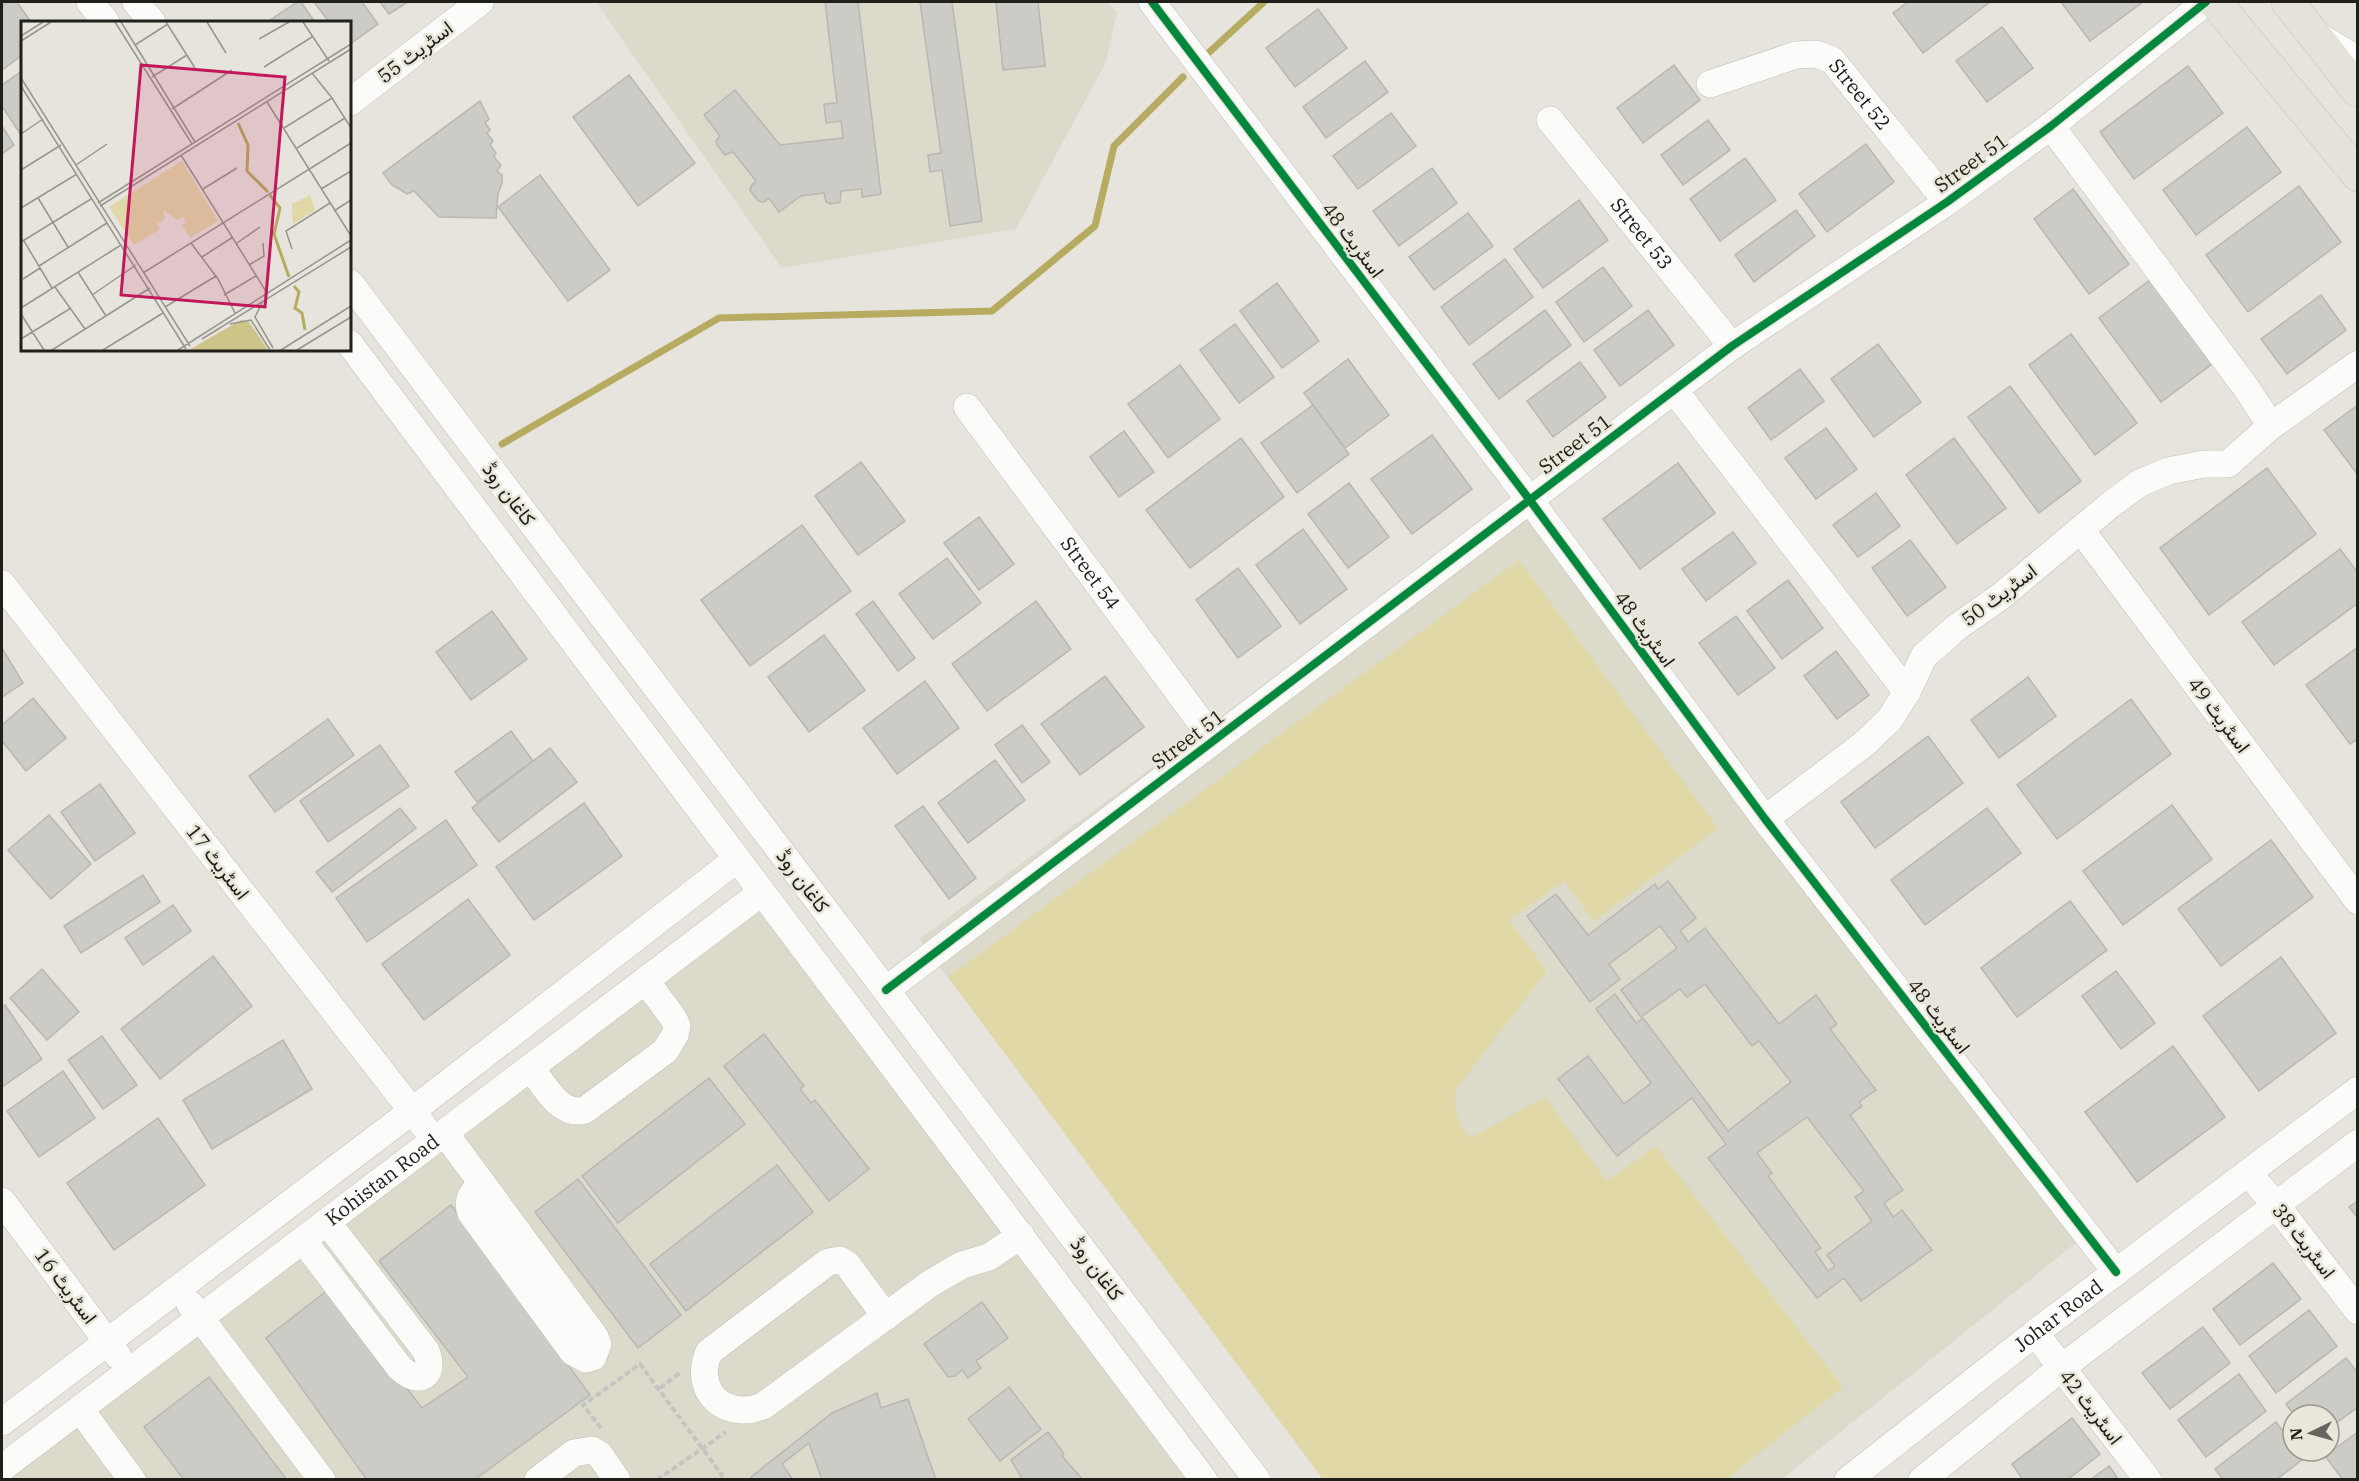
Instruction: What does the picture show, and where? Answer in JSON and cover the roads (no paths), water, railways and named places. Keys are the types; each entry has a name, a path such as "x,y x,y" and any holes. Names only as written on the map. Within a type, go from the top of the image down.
{"main road":[{"path":"2216,2 2358,175"},
{"path":"2288,2 2358,91"}],"street":[{"path":"90,2 105,21"},
{"path":"136,2 151,21"},
{"name":"اسٹریٹ 55","path":"351,101 480,2"},
{"name":"اسٹریٹ 48","path":"1152,2 1529,499 1765,819 2116,1272"},
{"name":"Street 51","path":"886,990 1732,346 1947,202 2051,126 2206,2"},
{"path":"2311,32 2358,60"},
{"name":"Street 52","path":"1710,84 1796,55 1816,54 1832,60 1947,202"},
{"name":"Street 53","path":"1550,120 1732,346"},
{"path":"2051,126 2247,389 2271,426"},
{"name":"کاغان روڈ","path":"351,285 1257,1479"},
{"name":"کاغان روڈ","path":"351,345 1023,1239 1197,1477"},
{"name":"اسٹریٹ 50","path":"1765,819 1864,744 1890,719 1907,692 1924,656 1957,627 2000,597 2140,483 2168,471 2204,464 2228,464 2271,426 2358,364"},
{"path":"1674,390 1907,692"},
{"name":"Street 54","path":"967,407 1214,740"},
{"name":"اسٹریٹ 49","path":"2081,530 2358,901"},
{"name":"اسٹریٹ 17","path":"2,584 412,1111 440,1136 481,1184 595,1337 598,1344 593,1357 586,1359 573,1352 471,1213 468,1206 470,1198 481,1184"},
{"name":"Kohistan Road","path":"2,1422 412,1111 737,859"},
{"name":"Kohistan Road","path":"2,1468 762,892"},
{"path":"531,1068 558,1103 567,1110 578,1112 585,1110 665,1051 675,1035 677,1026 675,1018 646,981"},
{"name":"Johar Road","path":"1848,1479 2035,1333 2358,1090"},
{"path":"1922,1479 2061,1368 2358,1143"},
{"name":"اسٹریٹ 38","path":"2248,1173 2276,1205 2358,1311"},
{"name":"اسٹریٹ 16","path":"2,1201 129,1372"},
{"path":"886,1317 847,1264 840,1260 828,1262 708,1352 703,1369 705,1385 723,1407 739,1411 763,1406 948,1273 962,1265 989,1257 1058,1218"},
{"path":"303,1240 400,1368 409,1376 418,1378 426,1375 430,1368 430,1360 426,1351 327,1222"},
{"path":"179,1289 322,1479"},
{"name":"اسٹریٹ 42","path":"2035,1333 2148,1479"},
{"path":"80,1409 132,1479"},
{"path":"538,1479 574,1453 592,1450 600,1455 617,1479"}],"waterway":[{"path":"1205,56 1264,2"},
{"path":"502,444 719,318 992,311 1095,226 1114,146 1183,77"}]}
